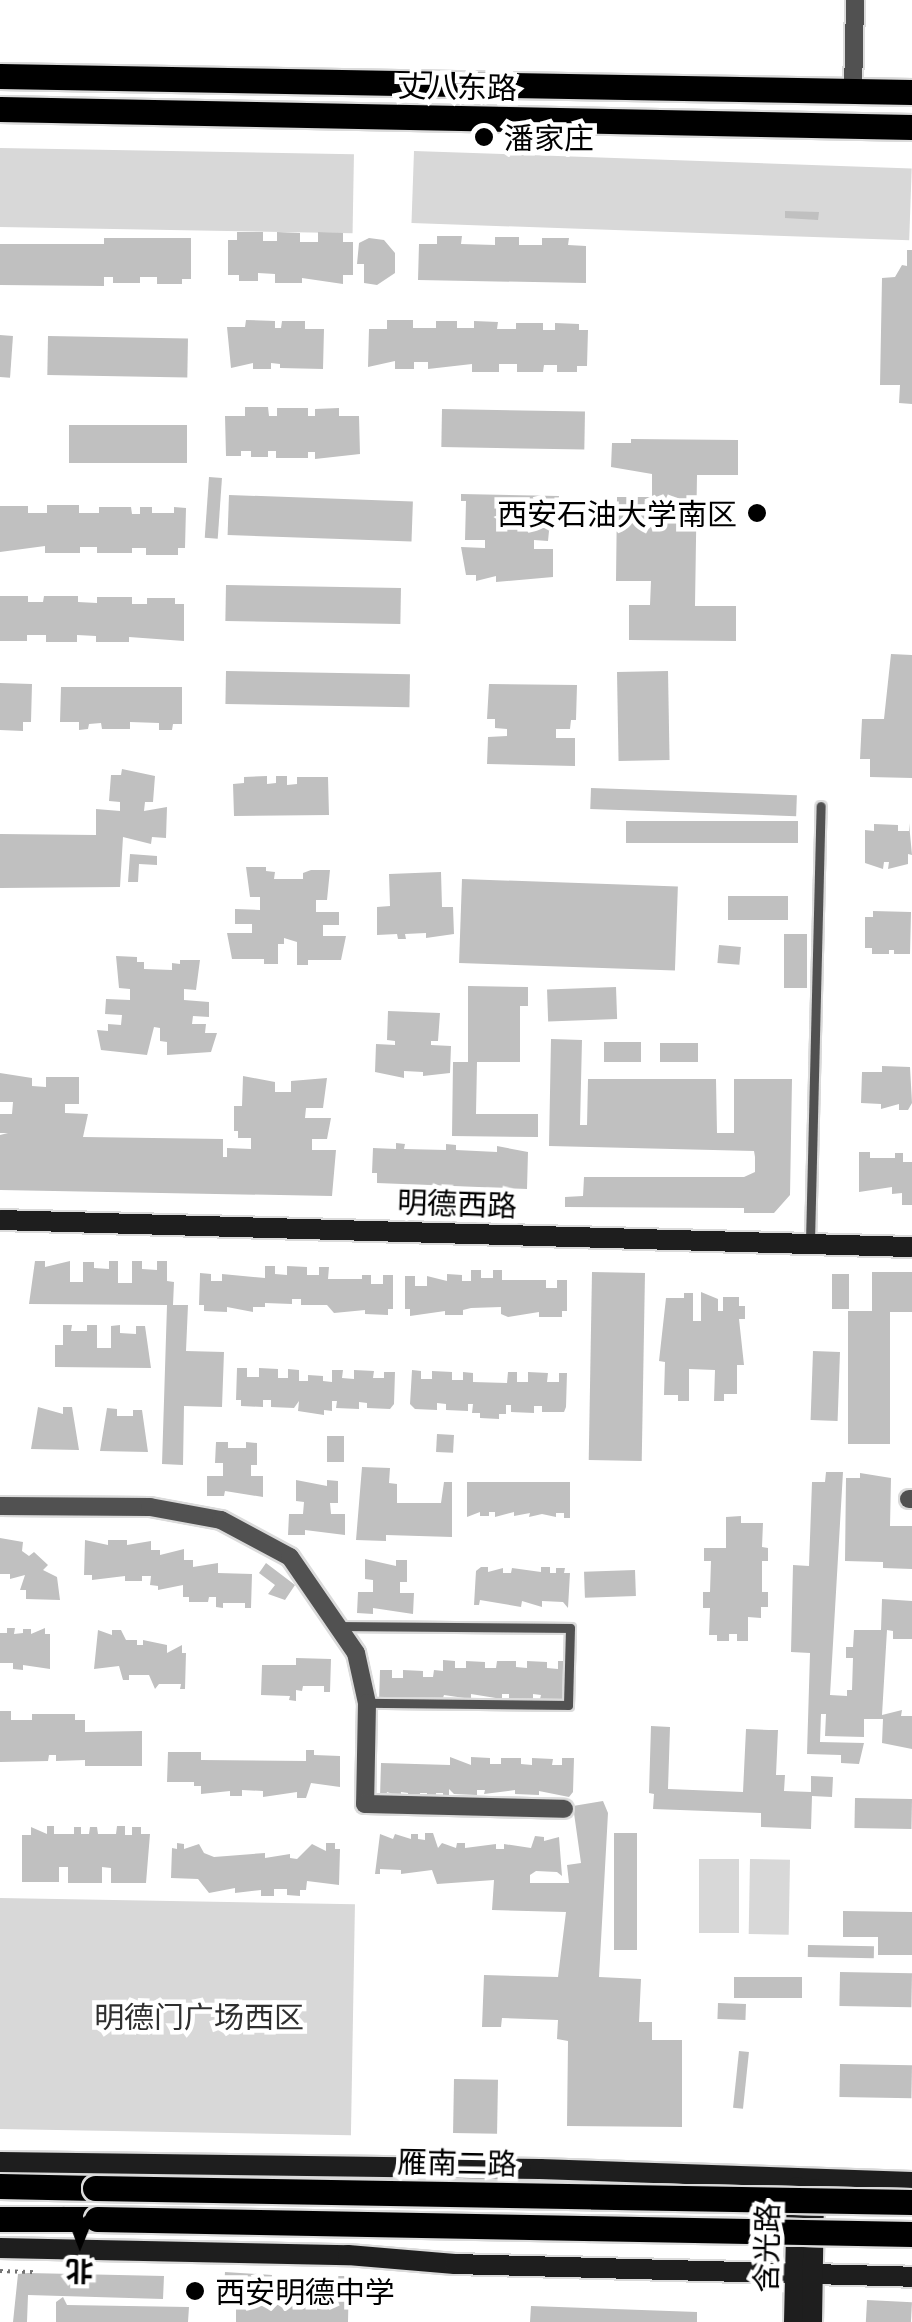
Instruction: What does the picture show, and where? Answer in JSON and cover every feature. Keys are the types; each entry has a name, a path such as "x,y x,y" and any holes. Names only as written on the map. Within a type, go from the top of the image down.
{"main road":[{"name":"丈八东路","path":"0,76 912,92"},
{"name":"丈八东路","path":"0,109 912,127"},
{"name":"明德西路","path":"0,1220 912,1247"},
{"path":"0,2162 806,2176 912,2182"},
{"name":"含光路","path":"806,2176 805,2274 812,2322"},
{"name":"雁南二路","path":"0,2186 912,2202"},
{"path":"0,2218 912,2234"},
{"path":"0,2248 348,2255 455,2264 759,2270 912,2278"},
{"name":"含光路","path":"794,2322 805,2274"}],"street":[{"path":"853,91 855,0"},
{"path":"0,1506 150,1507 221,1520 290,1556 356,1652 366,1703 365,1804 564,1809"}],"lane":[{"path":"810,1244 821,806"},
{"path":"339,1626 570,1628 568,1705 366,1703"}],"path":[{"path":"0,2271 38,2272"}],"green space":[{"path":"0,148 354,154 353,233 0,227"},
{"path":"414,151 912,168 909,240 411,223"},
{"path":"699,1859 739,1859 739,1933 699,1933"},
{"path":"750,1859 790,1860 789,1935 749,1934"},
{"name":"明德门广场西区","path":"0,1898 355,1904 351,2135 0,2129"}],"building":[{"path":"785,211 819,212 818,220 785,218"},
{"path":"237,232 263,232 263,241 277,241 277,232 300,233 300,242 318,242 318,232 343,233 343,242 353,242 353,275 343,275 343,284 302,278 302,283 275,283 275,274 258,273 258,281 239,281 239,275 228,275 228,240 237,240"},
{"path":"437,236 462,236 461,244 495,245 495,237 519,237 519,245 542,245 542,238 569,238 568,245 586,246 586,283 418,280 419,244 437,244"},
{"path":"104,238 191,238 191,279 182,279 182,284 157,284 157,277 140,277 140,283 113,283 113,277 104,277 104,286 0,285 0,244 104,244"},
{"path":"369,238 384,240 395,253 395,273 377,285 364,283 364,264 357,264 359,243"},
{"path":"907,250 912,250 912,404 899,403 900,385 880,385 882,278 895,277 902,265 907,266"},
{"path":"246,320 275,321 275,328 281,328 282,321 305,321 305,329 324,329 323,369 280,368 280,364 271,363 271,369 253,369 253,363 231,368 227,327 245,327"},
{"path":"387,320 413,320 413,328 436,328 436,321 457,321 457,328 474,328 474,321 498,322 497,329 516,329 516,323 543,323 543,330 555,330 555,323 579,324 579,330 588,330 587,366 577,366 577,372 557,372 557,365 544,365 543,372 517,372 517,364 499,364 499,372 472,372 472,364 428,369 428,362 414,362 414,369 395,369 395,361 368,367 369,329 387,329"},
{"path":"0,335 13,336 10,378 0,377"},
{"path":"48,336 188,338 187,377 47,375"},
{"path":"245,407 268,407 269,416 277,416 277,408 308,408 308,416 315,416 315,409 339,408 339,416 359,416 360,454 315,459 315,452 308,452 308,458 276,458 276,451 268,451 268,457 251,457 251,451 241,451 241,456 226,456 225,416 245,416"},
{"path":"442,409 585,411 584,449 441,447"},
{"path":"69,425 187,425 187,463 69,463"},
{"path":"631,439 738,440 738,475 697,475 695,606 736,606 736,641 629,640 629,605 650,605 651,581 616,581 617,497 652,497 652,474 611,467 612,443 631,443"},
{"path":"209,477 222,478 218,539 205,538"},
{"path":"461,494 559,496 555,531 549,531 548,541 534,540 534,549 553,549 553,577 496,582 496,576 476,581 476,575 466,575 461,547 485,548 485,540 465,540 466,501 461,501"},
{"path":"229,495 413,501 411,541 228,535"},
{"path":"47,505 79,505 79,513 99,513 99,507 131,507 132,514 140,514 140,507 152,507 152,513 174,513 174,507 186,508 185,548 178,548 178,555 146,555 146,548 132,548 132,553 97,553 97,547 80,547 80,553 45,553 45,546 0,552 0,506 28,506 28,513 47,513"},
{"path":"226,585 401,588 400,624 225,621"},
{"path":"0,596 28,596 28,602 43,602 44,596 78,596 78,602 97,603 97,597 132,597 132,604 147,604 147,598 175,598 175,604 184,604 184,641 129,637 129,642 96,642 96,636 77,635 77,642 46,642 46,635 27,635 27,641 0,641"},
{"path":"891,654 912,655 912,778 870,777 870,759 860,759 862,719 884,719"},
{"path":"226,671 410,674 409,707 225,704"},
{"path":"668,671 670,760 619,761 617,672"},
{"path":"0,683 32,684 31,722 23,722 23,731 0,730"},
{"path":"489,684 577,685 576,720 571,720 570,729 556,729 556,738 575,738 575,766 487,764 488,737 507,736 507,729 495,728 495,719 487,719"},
{"path":"61,687 182,687 182,724 173,724 172,730 159,730 159,723 130,722 130,729 102,729 101,723 79,730 79,722 60,722"},
{"path":"122,769 155,776 153,802 145,802 144,811 167,807 166,838 152,837 151,844 123,837 120,887 0,888 0,834 96,835 96,809 120,811 120,802 109,801 111,775 121,775"},
{"path":"267,776 267,784 276,783 276,776 287,776 287,785 297,784 297,777 328,777 329,815 234,816 233,784 244,783 244,777"},
{"path":"591,788 797,795 796,816 590,809"},
{"path":"626,821 798,821 798,843 626,843"},
{"path":"909,823 912,855 908,854 908,864 888,869 889,862 884,862 883,869 865,863 865,830 874,831 874,824 898,825 898,831 909,831"},
{"path":"130,854 157,856 157,865 139,864 138,882 128,882"},
{"path":"246,867 266,867 266,871 275,872 274,879 303,879 303,873 311,870 330,870 327,900 316,900 316,912 339,912 339,925 323,925 323,936 346,936 341,960 308,960 308,965 297,965 297,942 284,938 284,944 278,944 278,964 264,964 264,959 232,959 227,933 252,933 252,924 235,924 235,909 260,910 260,897 250,897"},
{"path":"441,872 442,907 453,907 454,934 426,938 426,933 405,934 406,939 398,939 397,934 377,935 377,907 390,906 389,874"},
{"path":"462,879 678,887 675,970 459,963"},
{"path":"728,896 788,896 788,920 728,920"},
{"path":"873,911 911,912 910,954 889,950 889,954 872,954 872,948 865,948 865,917 873,917"},
{"path":"784,934 807,934 807,988 784,988"},
{"path":"719,945 741,947 739,965 717,963"},
{"path":"116,956 137,957 137,962 144,962 144,969 172,970 172,963 180,964 180,960 200,960 196,990 184,989 184,1000 209,1002 209,1017 193,1016 192,1024 206,1024 205,1033 217,1033 211,1052 167,1055 167,1042 160,1041 160,1028 154,1027 147,1055 101,1050 97,1030 108,1031 108,1024 121,1025 122,1015 105,1014 106,999 130,1000 130,989 119,988"},
{"path":"468,986 528,987 528,1006 520,1006 520,1062 477,1062 476,1114 538,1114 538,1137 452,1136 453,1062 468,1062"},
{"path":"616,987 617,1019 548,1021 547,989"},
{"path":"388,1011 440,1013 438,1041 431,1041 431,1045 451,1046 450,1073 423,1076 423,1072 404,1071 404,1078 375,1072 376,1044 395,1045 395,1041 387,1040"},
{"path":"551,1039 582,1040 580,1125 587,1125 588,1079 716,1079 717,1133 734,1133 734,1079 792,1079 790,1195 774,1213 744,1213 744,1208 565,1207 565,1197 583,1196 584,1177 744,1177 755,1172 755,1157 754,1151 549,1146"},
{"path":"604,1042 641,1042 641,1062 604,1062"},
{"path":"660,1043 698,1043 698,1062 660,1062"},
{"path":"882,1066 910,1067 912,1103 908,1110 899,1110 899,1104 881,1109 881,1104 861,1103 862,1072 882,1072"},
{"path":"0,1073 32,1078 32,1086 46,1087 46,1077 79,1077 79,1104 65,1104 65,1113 88,1114 83,1137 223,1139 223,1157 227,1157 227,1148 251,1149 251,1138 238,1138 238,1131 234,1131 234,1106 242,1106 243,1076 275,1082 275,1092 291,1092 291,1081 327,1078 323,1108 306,1108 305,1118 331,1118 327,1139 312,1139 312,1150 336,1150 332,1196 0,1190 0,1135 8,1133 0,1133 0,1114 12,1114 13,1102 0,1102"},
{"path":"396,1143 405,1144 404,1149 446,1150 446,1144 456,1145 456,1150 497,1152 497,1146 528,1152 527,1189 377,1183 377,1173 372,1173 373,1148 396,1149"},
{"path":"859,1152 870,1152 870,1158 895,1158 895,1153 903,1153 903,1162 912,1162 912,1205 902,1205 902,1193 892,1194 892,1187 859,1192"},
{"path":"35,1261 45,1261 45,1267 70,1261 70,1282 83,1282 83,1262 109,1269 109,1261 118,1261 118,1283 132,1283 132,1261 142,1261 142,1269 157,1270 157,1261 167,1261 167,1281 174,1282 173,1305 188,1305 186,1351 224,1352 222,1407 184,1406 183,1465 162,1464 167,1305 29,1304"},
{"path":"265,1266 275,1266 275,1274 287,1275 287,1266 307,1267 307,1275 319,1275 319,1267 329,1267 328,1279 362,1279 362,1275 371,1275 371,1284 383,1284 383,1275 393,1275 393,1309 388,1309 388,1315 365,1314 365,1310 334,1313 327,1305 301,1305 301,1299 292,1299 292,1304 265,1303 265,1307 253,1307 253,1312 227,1307 227,1312 204,1311 204,1305 199,1305 200,1273 211,1274 211,1281 222,1281 222,1274 265,1278"},
{"path":"471,1270 481,1270 481,1278 493,1278 493,1270 502,1270 502,1280 546,1280 546,1288 557,1288 557,1280 567,1280 567,1311 562,1311 562,1317 539,1317 539,1312 508,1317 501,1314 501,1307 471,1308 463,1310 463,1315 445,1315 445,1311 410,1316 410,1309 405,1309 405,1276 415,1276 415,1286 427,1286 427,1276 447,1281 447,1274 462,1275 462,1281 471,1281"},
{"path":"592,1272 645,1273 642,1461 589,1460"},
{"path":"872,1272 912,1272 912,1312 890,1312 890,1444 848,1444 848,1311 872,1311"},
{"path":"832,1274 849,1274 849,1309 832,1309"},
{"path":"701,1292 718,1299 718,1311 723,1311 723,1297 739,1297 739,1306 745,1306 745,1319 739,1319 744,1365 737,1365 737,1394 724,1394 724,1401 714,1401 715,1370 689,1369 689,1401 678,1401 678,1395 664,1395 665,1362 659,1361 666,1298 684,1298 684,1293 693,1293 693,1321 701,1321"},
{"path":"63,1325 72,1325 71,1331 87,1331 87,1325 97,1325 97,1348 111,1348 111,1326 120,1325 120,1333 136,1334 136,1326 145,1326 151,1368 55,1367 55,1345 63,1345"},
{"path":"813,1351 840,1352 838,1421 811,1420"},
{"path":"237,1368 247,1368 247,1377 259,1377 259,1368 278,1369 278,1378 288,1378 288,1369 299,1370 299,1381 308,1381 308,1375 323,1376 323,1381 332,1382 332,1370 343,1370 342,1378 354,1379 354,1370 374,1371 373,1378 395,1372 394,1404 390,1409 367,1408 367,1403 359,1402 359,1409 336,1408 337,1401 332,1401 332,1411 324,1410 324,1415 298,1411 299,1401 294,1408 271,1407 271,1400 263,1400 263,1407 241,1406 241,1400 236,1400"},
{"path":"412,1370 421,1371 421,1379 432,1379 432,1371 452,1372 452,1380 463,1380 463,1372 473,1373 473,1382 507,1383 508,1372 517,1372 517,1382 528,1382 528,1372 548,1373 547,1382 559,1382 559,1373 567,1373 566,1407 564,1412 542,1412 542,1406 534,1406 534,1413 511,1412 511,1405 506,1405 506,1414 499,1414 499,1419 480,1418 480,1413 472,1413 473,1404 468,1404 468,1411 446,1410 446,1404 437,1403 437,1410 415,1409 410,1404"},
{"path":"38,1407 63,1414 63,1407 72,1407 79,1450 31,1449"},
{"path":"107,1408 117,1409 117,1416 133,1416 133,1410 142,1410 148,1452 100,1451"},
{"path":"437,1434 454,1435 453,1453 436,1452"},
{"path":"327,1436 344,1436 344,1462 327,1462"},
{"path":"216,1442 228,1442 228,1448 246,1448 246,1442 257,1443 257,1465 251,1465 251,1476 263,1476 263,1497 225,1491 224,1496 207,1496 207,1476 223,1476 223,1463 215,1463"},
{"path":"362,1467 390,1468 389,1483 397,1484 397,1503 441,1503 444,1482 452,1482 452,1537 386,1535 386,1541 356,1540"},
{"path":"826,1472 843,1472 830,1695 847,1696 847,1690 852,1690 853,1658 846,1658 846,1647 853,1647 854,1630 881,1630 882,1599 912,1601 912,1639 893,1639 893,1631 887,1630 882,1715 902,1710 901,1716 912,1716 912,1749 882,1743 883,1719 864,1719 864,1737 825,1736 826,1714 821,1714 820,1742 864,1743 859,1764 841,1763 841,1755 807,1754 810,1653 791,1652 793,1565 809,1566 812,1482 825,1482"},
{"path":"860,1473 891,1478 890,1526 912,1526 912,1569 883,1568 883,1562 845,1561 846,1478 860,1478"},
{"path":"296,1480 327,1486 327,1480 338,1481 338,1503 330,1503 331,1514 345,1514 345,1535 305,1530 305,1535 288,1535 289,1514 303,1514 304,1502 296,1501"},
{"path":"467,1482 570,1482 570,1518 564,1518 564,1513 556,1513 556,1517 529,1517 530,1513 514,1516 514,1512 495,1517 495,1512 480,1516 480,1512 467,1517"},
{"path":"741,1516 741,1523 763,1523 762,1547 768,1548 768,1561 762,1561 762,1592 768,1592 768,1607 761,1607 761,1618 748,1617 748,1641 737,1641 737,1634 729,1634 729,1641 717,1641 717,1635 709,1635 710,1608 703,1608 703,1592 710,1592 711,1561 704,1561 704,1548 726,1548 726,1517"},
{"path":"0,1538 23,1542 22,1551 29,1556 34,1552 48,1565 43,1570 57,1577 60,1600 26,1599 26,1590 20,1590 25,1575 10,1579 10,1574 0,1574"},
{"path":"85,1540 108,1545 108,1540 127,1540 127,1545 151,1541 151,1550 160,1550 160,1555 184,1549 184,1560 193,1560 193,1567 218,1563 218,1573 252,1574 251,1608 245,1608 245,1603 223,1603 223,1608 216,1607 216,1597 209,1597 208,1602 189,1602 189,1597 183,1597 183,1585 158,1590 158,1586 150,1585 151,1576 142,1576 142,1581 125,1581 125,1576 92,1580 92,1575 84,1575"},
{"path":"365,1559 396,1566 396,1560 407,1560 407,1582 400,1582 400,1593 414,1593 413,1614 373,1608 373,1614 357,1613 358,1592 373,1592 373,1580 365,1579"},
{"path":"266,1563 295,1585 285,1600 268,1594 275,1585 259,1573"},
{"path":"488,1567 488,1572 503,1568 503,1573 511,1573 512,1568 541,1572 541,1567 550,1567 550,1573 556,1573 556,1568 565,1568 564,1573 570,1573 568,1608 563,1602 542,1601 542,1607 522,1601 521,1607 480,1600 479,1605 474,1605 476,1571"},
{"path":"635,1570 636,1596 585,1598 584,1572"},
{"path":"7,1628 15,1628 14,1634 31,1629 31,1634 45,1628 45,1634 50,1634 50,1669 23,1665 23,1670 13,1669 13,1663 0,1663 0,1633 7,1633"},
{"path":"98,1630 112,1635 112,1630 121,1630 126,1640 137,1640 137,1645 143,1645 143,1640 167,1645 167,1653 182,1645 182,1653 186,1653 185,1689 180,1689 181,1684 159,1684 155,1689 149,1675 129,1675 129,1680 123,1680 119,1666 94,1669"},
{"path":"296,1658 331,1659 330,1692 324,1692 324,1686 303,1686 302,1691 296,1690 296,1701 289,1700 290,1696 261,1695 262,1665 296,1665"},
{"path":"443,1660 455,1661 455,1668 466,1668 466,1661 485,1662 485,1668 496,1668 497,1661 516,1661 516,1667 527,1668 527,1661 547,1662 547,1668 558,1669 558,1661 569,1661 568,1695 564,1700 540,1699 541,1695 533,1694 533,1700 509,1699 509,1694 502,1694 502,1699 444,1695 439,1709 409,1703 408,1708 385,1707 379,1702 380,1670 392,1670 392,1678 403,1678 403,1670 423,1671 423,1677 433,1677 434,1670 443,1671"},
{"path":"0,1711 11,1711 11,1720 32,1720 32,1714 75,1714 75,1720 85,1720 85,1732 142,1731 142,1766 85,1766 85,1760 56,1761 56,1755 49,1755 48,1761 0,1762"},
{"path":"651,1726 670,1727 668,1789 743,1792 746,1729 778,1730 776,1775 785,1775 784,1791 811,1792 811,1776 833,1777 832,1797 812,1796 811,1829 761,1827 761,1813 653,1809 654,1794 649,1793"},
{"path":"306,1750 314,1750 314,1755 340,1756 340,1787 311,1783 306,1798 297,1798 297,1792 263,1797 263,1791 242,1790 242,1796 230,1796 230,1791 201,1794 201,1786 194,1786 194,1782 167,1782 168,1752 201,1752 201,1760 306,1761"},
{"path":"450,1757 471,1765 471,1757 490,1758 490,1764 501,1764 501,1758 521,1758 521,1764 532,1765 532,1758 553,1759 552,1765 562,1765 562,1758 574,1758 573,1792 569,1797 539,1791 539,1795 515,1794 515,1790 484,1794 485,1790 477,1790 477,1795 454,1794 449,1789 449,1798 443,1798 443,1793 436,1793 436,1799 420,1793 420,1798 408,1798 408,1793 401,1792 401,1797 387,1792 386,1797 380,1797 381,1763 450,1765"},
{"path":"855,1798 912,1799 911,1829 854,1828"},
{"path":"603,1801 608,1813 599,1977 641,1979 639,2022 652,2022 652,2040 682,2040 682,2127 567,2126 568,2041 557,2039 558,2020 502,2018 501,2027 482,2027 484,1975 558,1977 566,1912 492,1910 494,1880 437,1884 432,1870 401,1874 401,1870 380,1869 380,1874 375,1874 380,1834 411,1839 411,1834 418,1834 418,1839 425,1840 425,1833 433,1833 438,1848 442,1843 456,1848 457,1843 465,1843 465,1848 496,1844 496,1849 504,1849 504,1844 531,1848 535,1836 544,1837 544,1841 559,1837 562,1876 536,1871 530,1875 530,1883 569,1883 567,1865 581,1863 573,1806"},
{"path":"47,1826 54,1826 54,1834 74,1834 74,1827 81,1827 81,1834 89,1834 90,1827 97,1827 98,1834 116,1834 117,1826 125,1826 125,1835 132,1835 132,1827 141,1827 141,1834 150,1834 146,1883 111,1883 111,1868 102,1867 102,1883 68,1883 68,1867 59,1867 59,1882 22,1882 22,1835 31,1835 31,1827 47,1834"},
{"path":"614,1833 637,1833 637,1950 614,1950"},
{"path":"177,1843 184,1844 184,1849 199,1844 204,1853 214,1857 265,1853 265,1858 290,1854 290,1858 297,1859 312,1844 326,1851 326,1843 335,1843 335,1849 340,1849 339,1885 307,1881 300,1896 287,1895 287,1889 274,1889 274,1896 261,1896 261,1890 235,1893 235,1888 209,1893 198,1879 171,1878 172,1848 177,1849"},
{"path":"843,1911 912,1912 912,1955 878,1955 878,1937 843,1937"},
{"path":"808,1945 874,1946 874,1958 808,1957"},
{"path":"840,1972 912,1973 911,2007 839,2006"},
{"path":"734,1977 802,1977 802,1998 734,1998"},
{"path":"718,2003 746,2004 745,2020 717,2019"},
{"path":"739,2051 749,2052 743,2109 733,2108"},
{"path":"840,2064 912,2065 911,2098 839,2097"},
{"path":"454,2079 498,2080 497,2134 453,2133"},
{"path":"225,2272 272,2275 271,2285 224,2286"},
{"path":"18,2274 164,2276 163,2299 28,2295 27,2322 13,2322"},
{"path":"324,2276 349,2276 348,2322 236,2322 236,2302 324,2304"},
{"path":"63,2297 67,2305 189,2307 188,2322 56,2322 56,2302"},
{"path":"867,2300 912,2302 911,2322 866,2322"},
{"path":"531,2306 697,2312 697,2322 530,2322"}],"place":[{"name":"潘家庄","path":"484,137"},
{"name":"西安石油大学南区","path":"757,513"},
{"name":"西安明德中学","path":"195,2291"}]}
